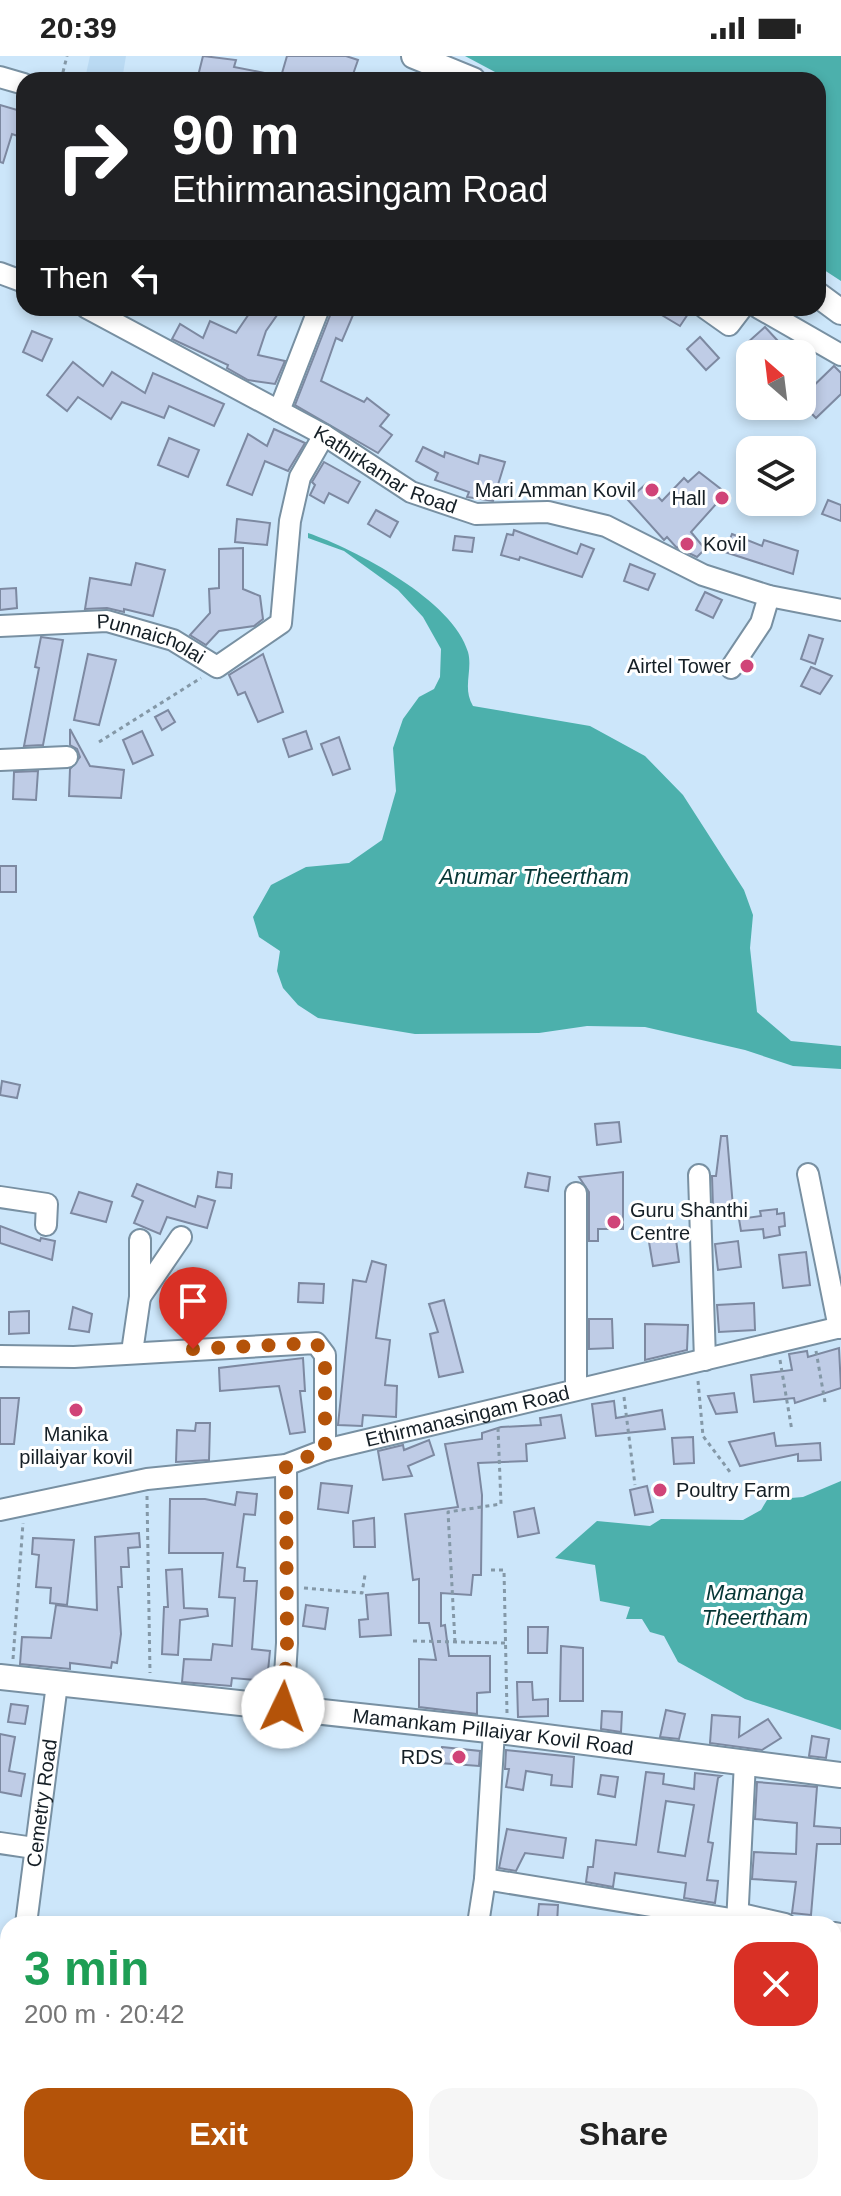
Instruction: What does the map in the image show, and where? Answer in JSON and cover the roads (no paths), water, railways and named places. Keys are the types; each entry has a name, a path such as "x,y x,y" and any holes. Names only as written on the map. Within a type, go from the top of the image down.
{"main road":[{"path":"414,56 453,72"},
{"name":"Mamankam Pillaiyar Kovil Road","path":"3,1680 146,1692 500,1731 841,1775"}],"street":[{"name":"Kathirkamar Road","path":"102,316 324,435 411,492 476,514 548,512 606,526 703,575 769,596 841,610"},
{"path":"279,411 316,316"},
{"path":"716,316 729,325 736,316"},
{"path":"773,316 841,355"},
{"name":"Punnaicholai","path":"0,626 107,621 173,640 217,667 281,623 293,507 300,477 324,435"},
{"path":"731,668 761,623 769,596"},
{"path":"0,760 67,757"},
{"path":"808,1174 840,1328"},
{"path":"699,1175 700,1361"},
{"path":"576,1193 576,1389"},
{"path":"0,1197 47,1204 46,1225"},
{"path":"140,1297 181,1237"},
{"path":"132,1352 140,1297 140,1240"},
{"name":"Ethirmanasingam Road","path":"0,1510 147,1479 286,1465 325,1450 497,1407 840,1328"},
{"path":"0,1356 74,1357 316,1343 325,1355 325,1450"},
{"path":"283,1707 287,1586 286,1465"},
{"name":"Cemetry Road","path":"27,1916 57,1684"},
{"path":"479,1916 500,1731"},
{"path":"737,1916 745,1762"},
{"path":"0,1843 34,1848"},
{"path":"485,1879 718,1916"}],"water":[{"path":"465,56 841,56 841,281 826,271 826,72 495,72"},
{"name":"Anumar Theertham","path":"308,533 376,564 424,596 444,614 459,633 468,652 468,692 473,706 590,726 645,756 683,795 744,890 753,915 750,948 757,1012 791,1041 841,1046 841,1069 793,1066 745,1050 645,1027 587,1026 539,1033 415,1034 318,1018 298,1005 283,988 277,971 280,951 259,937 253,917 271,885 306,867 349,863 382,840 396,791 393,748 403,719 419,697 434,689 440,677 441,649 423,617 398,590 344,551 308,538"},
{"name":"Mamanga Theertham","path":"841,1481 841,1730 745,1699 678,1662 664,1636 650,1632 642,1619 626,1619 630,1607 600,1601 595,1565 555,1558 597,1521 650,1526 661,1519 743,1520 761,1510 767,1500 803,1497"}],"place":[{"name":"Mari Amman Kovil","path":"652,490"},
{"name":"Hall","path":"722,498"},
{"name":"Kovil","path":"687,544"},
{"name":"Airtel Tower","path":"747,666"},
{"name":"Guru Shanthi Centre","path":"614,1222"},
{"name":"Manika pillaiyar kovil","path":"76,1410"},
{"name":"Poultry Farm","path":"660,1490"},
{"name":"RDS","path":"459,1757"}]}
